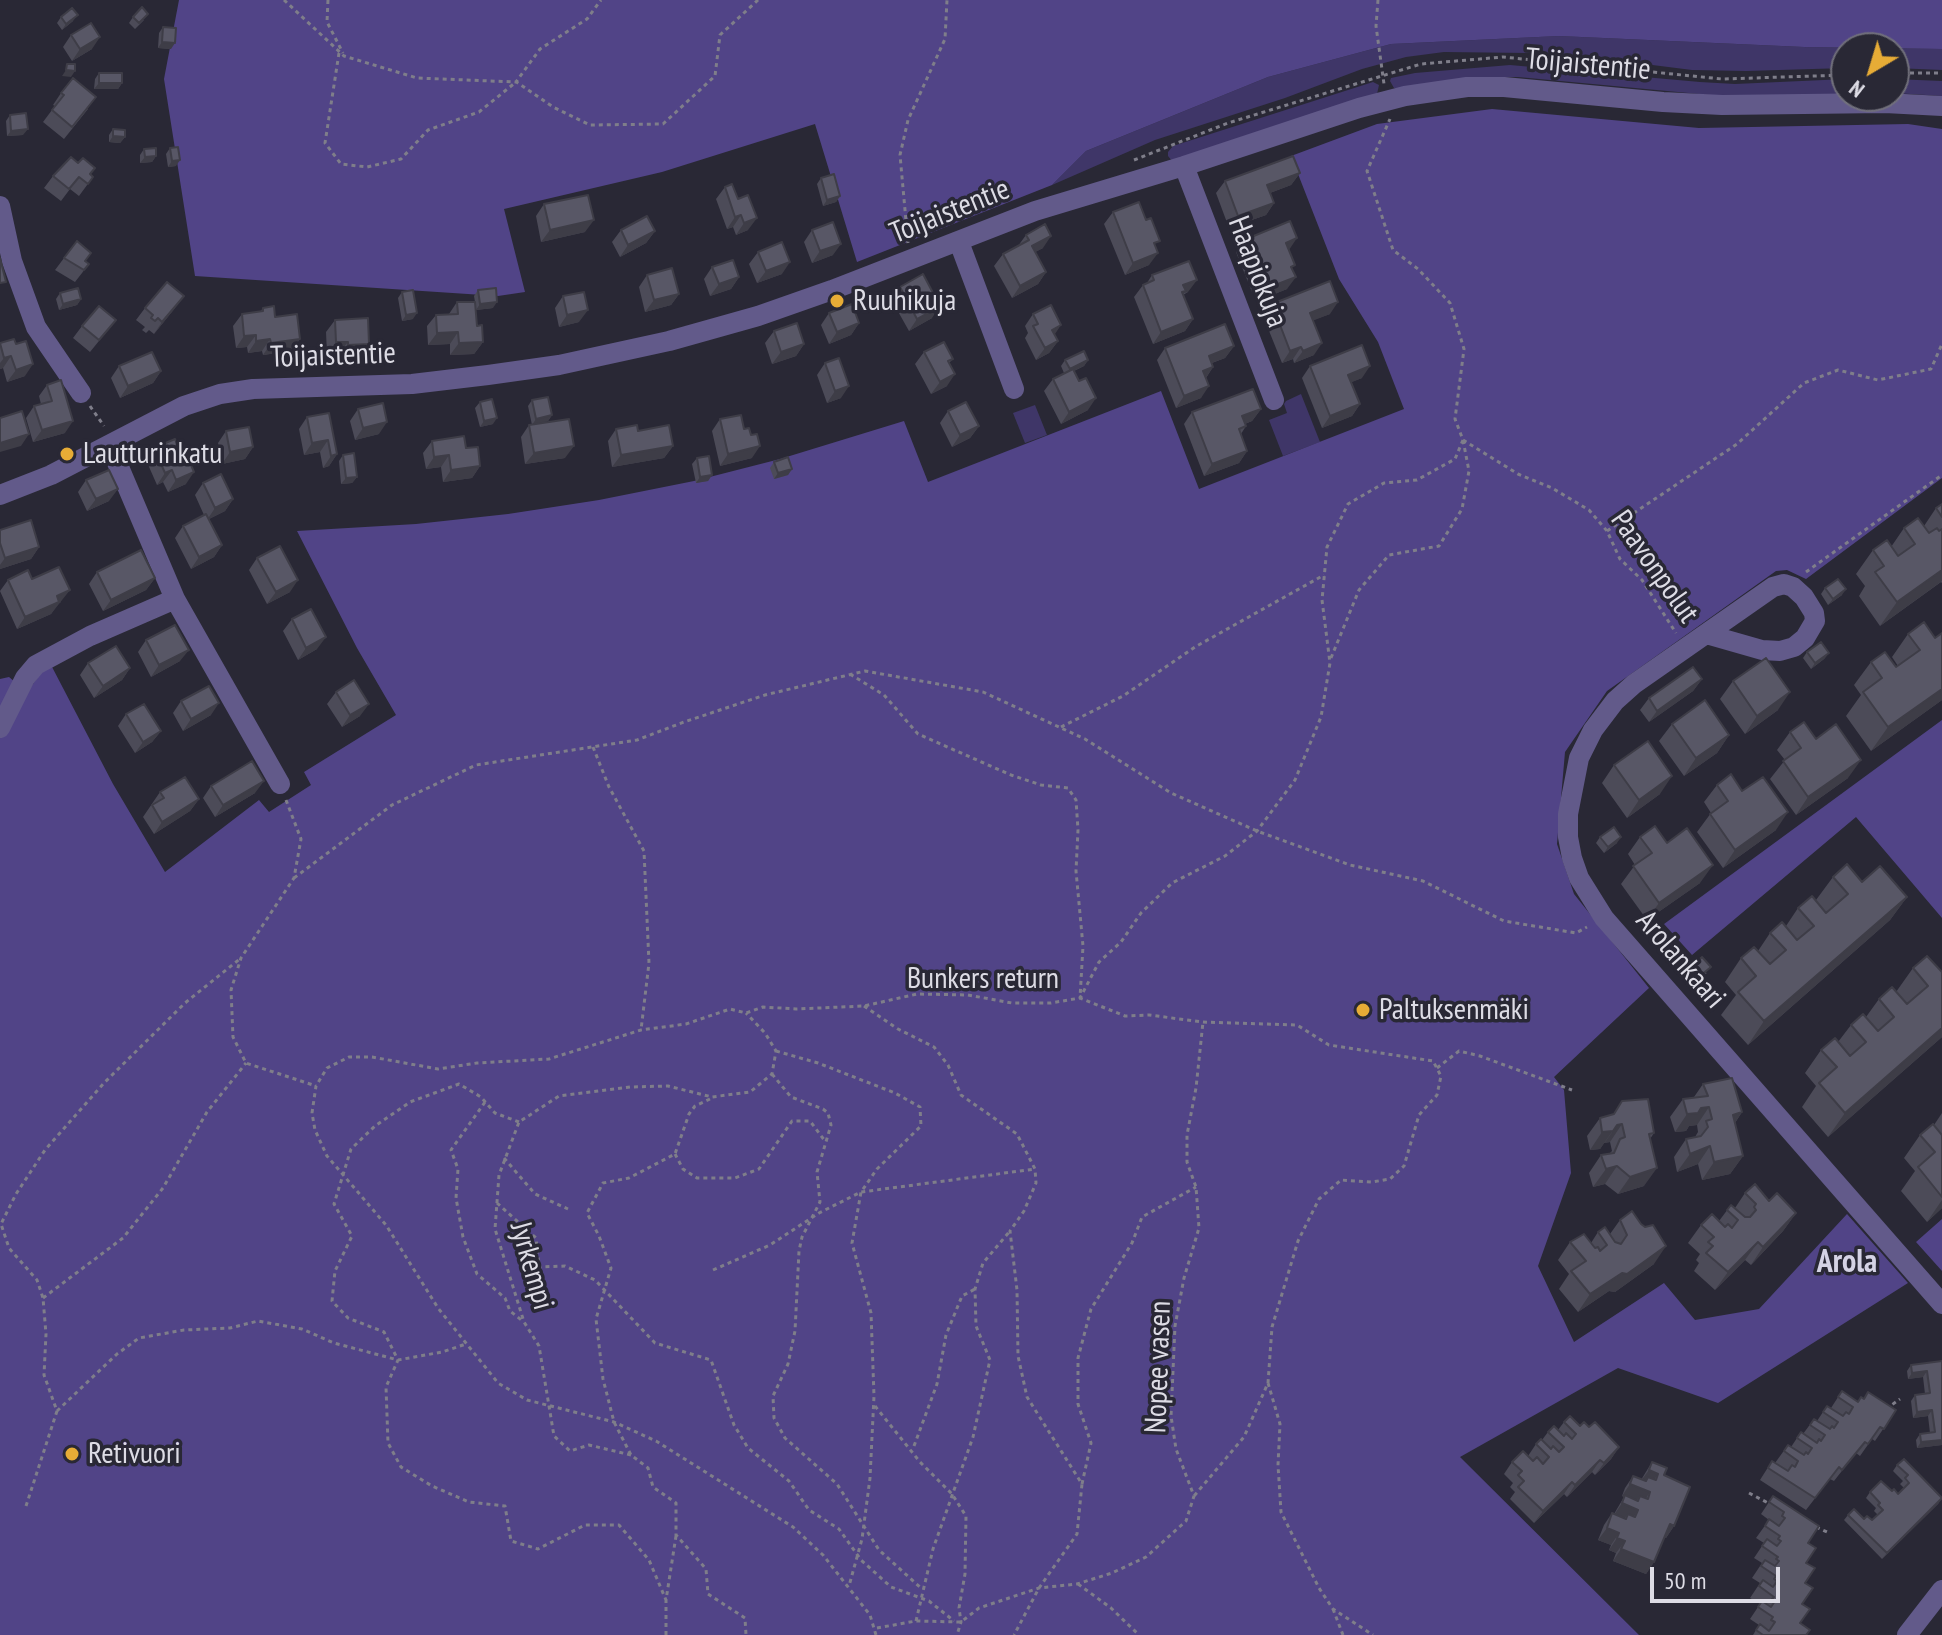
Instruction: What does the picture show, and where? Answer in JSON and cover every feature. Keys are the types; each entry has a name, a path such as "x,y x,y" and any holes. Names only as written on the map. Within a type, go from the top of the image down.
{"street":[{"name":"Toijaistentie","path":"0,495 51,475 109,440 184,406 235,391 380,386 473,377 559,365 669,341 784,307 1035,211 1389,100 1467,87 1504,87 1722,105 1885,103 1942,106"},
{"name":"Haapiokuja","path":"1184,166 1274,400"},
{"path":"0,206 12,261 36,327 81,393"},
{"path":"959,242 1014,389"},
{"path":"109,440 175,599 280,784"},
{"name":"Arolankaari","path":"1793,587 1784,584 1773,587 1615,701 1602,716 1579,758 1571,793 1568,837 1579,878 1604,918 1942,1304"},
{"path":"1706,634 1762,650 1780,651 1794,647 1805,638 1815,621 1808,602 1793,587"},
{"path":"2,719 36,665 90,636 175,599"},
{"path":"1907,1635 1942,1590"}],"path":[{"path":"284,0 344,56 417,78 516,82 553,107 590,125 663,124 715,76 720,35 758,0"},
{"path":"328,0 327,22 344,56"},
{"path":"339,53 325,143 341,164 367,167 401,159 428,130 479,112 516,82 540,49 587,19 601,0"},
{"path":"918,244 908,247 900,155 908,120 945,39 947,0"},
{"path":"1378,0 1376,26 1382,74"},
{"path":"1125,164 1228,123 1421,64 1503,57 1722,79 1830,76"},
{"path":"1910,73 1942,73"},
{"path":"1330,663 1359,590 1389,555 1439,546 1462,509 1469,471 1455,419 1464,349 1450,303 1418,269 1393,250 1367,171 1390,118 1389,100"},
{"path":"1607,531 1737,444 1804,383 1838,370 1878,380 1931,369 1942,344"},
{"path":"81,393 109,440"},
{"name":"Paavonpolut","path":"1463,440 1518,474 1552,488 1589,510 1607,531 1620,559 1642,580 1685,648"},
{"name":"Bunkers return","path":"316,1086 327,1068 349,1057 372,1057 438,1069 477,1063 549,1059 641,1030 686,1024 730,1009 746,1013 763,1007 864,1006 917,994 968,995 1012,1003 1051,1003 1080,998 1099,962 1121,942 1141,913 1172,883 1225,856 1257,831 1295,780 1321,717 1330,663 1322,600 1327,547 1348,504 1384,483 1417,480 1455,459 1463,440"},
{"path":"1793,587 1803,574 1942,475"},
{"path":"1060,728 1123,696 1195,647 1324,575"},
{"path":"876,1635 870,1615 823,1555 793,1527 656,1441 614,1422 527,1400 498,1383 438,1308 386,1225 327,1156 315,1130 312,1113 316,1086 246,1063 233,1037 231,990 241,958 294,878 392,805 476,765 637,740 765,695 865,671 983,692 1085,739 1171,793 1257,831 1350,865 1423,881 1504,921 1576,933 1604,918"},
{"path":"850,674 884,695 918,734 1011,775 1041,785 1068,788 1076,800 1078,830 1076,871 1083,946 1080,998 1125,1016 1297,1025 1329,1045 1433,1061 1441,1076 1437,1095 1419,1115 1404,1166 1390,1179 1372,1182 1341,1180 1319,1199 1298,1241 1272,1327 1268,1383 1244,1437 1194,1496 1186,1521 1146,1557 1112,1573 1077,1584 1039,1588 979,1608 959,1622 916,1621 876,1628"},
{"path":"593,746 609,787 644,851 649,963 641,1030"},
{"path":"280,784 301,839 294,878"},
{"path":"57,1411 44,1375 46,1334 43,1298 37,1280 9,1248 1,1224 16,1194 45,1150 104,1083 185,1003 241,958"},
{"path":"864,1006 898,1029 934,1047 948,1065 961,1095 1017,1134 1035,1169 1036,1183 1024,1211 983,1263 975,1289 976,1326 990,1360 973,1437 922,1589 916,1621"},
{"path":"666,1635 666,1600 676,1535 676,1503 653,1487 648,1468 631,1455 614,1422 603,1379 596,1319 611,1268 587,1213 603,1183 629,1178 675,1154 689,1114 695,1106 712,1097 750,1092 772,1074 776,1051 765,1033 746,1013"},
{"name":"Nopee vasen","path":"1194,1496 1176,1449 1171,1416 1175,1326 1184,1278 1199,1228 1196,1187 1187,1162 1187,1135 1203,1022"},
{"path":"776,1051 818,1063 895,1093 920,1107 921,1126 877,1169 861,1192 852,1243 871,1313 874,1405 870,1478 863,1529 849,1588"},
{"path":"1437,1068 1459,1051 1572,1090"},
{"path":"43,1298 123,1238 163,1188 207,1112 246,1063"},
{"path":"772,1074 791,1097 828,1113 831,1125 817,1172 820,1202 802,1237 799,1251 795,1331 788,1364 773,1396 774,1418 785,1438 837,1484 879,1550 922,1589"},
{"path":"398,1360 384,1332 348,1318 332,1301 335,1271 352,1236 334,1204 341,1174 351,1149 375,1126 410,1102 459,1084 495,1113 519,1122 559,1096 630,1087 668,1086 712,1097"},
{"path":"485,1102 451,1150 458,1169 456,1198 463,1237 477,1274 505,1298 510,1311 524,1322"},
{"path":"675,1154 683,1169 697,1178 735,1178 759,1169 792,1121 810,1121 825,1141"},
{"name":"Jyrkempi","path":"519,1122 499,1175 495,1229 524,1322 539,1346 554,1436 570,1451 589,1445 631,1455"},
{"path":"504,1158 535,1194 568,1209"},
{"path":"713,1270 770,1245 812,1217 861,1192 1035,1169"},
{"path":"1014,1635 1039,1588 1077,1534 1082,1484 1091,1443 1078,1404 1078,1358 1091,1309 1132,1243 1142,1217 1196,1187"},
{"path":"497,1203 536,1238 539,1267 565,1266 595,1280 655,1343 711,1360 734,1425 748,1448 789,1481 809,1510 839,1529 857,1555 891,1587 921,1598 959,1622"},
{"path":"1010,1231 1017,1290 1018,1356 1027,1397 1082,1484"},
{"path":"914,1446 937,1384 951,1322 962,1296 975,1289"},
{"path":"26,1506 57,1411 117,1354 139,1338 184,1330 230,1328 258,1321 302,1329 334,1343 398,1360 466,1344"},
{"path":"398,1360 386,1387 388,1443 401,1467 432,1486 469,1502 505,1506 511,1541 538,1549 585,1525 619,1525 649,1560 666,1600"},
{"path":"1268,1383 1280,1424 1278,1465 1281,1512 1319,1588 1333,1609 1343,1635"},
{"path":"1879,1414 1900,1399"},
{"path":"874,1405 920,1462 952,1494 966,1516 965,1574 957,1635"},
{"path":"1749,1493 1775,1506"},
{"path":"1814,1526 1827,1532"},
{"path":"676,1535 706,1569 708,1594 745,1618 746,1635"},
{"path":"1077,1584 1111,1608 1139,1635"},
{"path":"1333,1609 1373,1635"}],"shaded area":[{"path":"179,0 1942,0 1942,49 1910,49 1910,32 1830,32 1830,47 1559,36 1391,44 1268,77 1086,151 1052,185 857,262 815,124 662,172 504,209 525,292 498,296 195,276 164,79"},
{"path":"1559,36 1830,47 1830,68 1692,70 1528,53 1444,52 1406,57 1362,69 1285,98 1155,140 1052,185 1086,151 1268,77 1391,44"},
{"path":"1910,48 1942,49 1942,70 1910,69"},
{"path":"1510,65 1735,84 1830,80 1830,94 1731,97 1518,77 1485,77 1400,89 1394,88 1390,81 1391,78"},
{"path":"1910,80 1942,81 1942,96 1910,94"},
{"path":"1373,82 1379,85 1377,94 1172,161 1168,156 1173,146"},
{"path":"1492,109 1699,128 1908,124 1942,129 1942,478 1806,579 1787,570 1776,571 1607,691 1565,752 1557,844 1574,894 1649,988 1554,1077 1564,1090 1571,1173 1538,1266 1574,1342 1664,1283 1695,1320 1759,1309 1847,1214 1908,1283 1718,1403 1618,1368 1460,1457 1639,1635 0,1635 0,679 9,677 27,692 51,665 113,784 165,872 259,800 269,812 311,785 304,772 396,715 357,648 297,531 416,524 599,500 694,481 780,459 904,421 928,482 1161,391 1199,489 1404,409 1378,342 1339,279 1291,156 1377,124"},
{"path":"1301,394 1320,442 1283,456 1269,420 1287,413 1286,401"},
{"path":"1035,405 1047,435 1025,443 1013,413"},
{"path":"1942,720 1942,918 1856,817 1692,955 1664,924"},
{"path":"1942,1219 1942,1271 1916,1242"}],"building":[{"path":"142,7 148,14 139,23 133,17"},
{"path":"72,8 78,15 66,24 61,17"},
{"path":"91,23 100,37 80,49 71,35"},
{"path":"163,27 176,28 175,43 162,42"},
{"path":"67,64 75,64 75,71 66,70"},
{"path":"99,73 122,73 122,83 99,83"},
{"path":"73,78 96,97 72,127 52,110"},
{"path":"26,113 28,129 11,131 10,115"},
{"path":"113,129 125,130 125,137 113,136"},
{"path":"178,147 180,160 172,161 170,148"},
{"path":"156,148 156,156 145,157 144,149"},
{"path":"1293,156 1300,173 1267,185 1274,203 1238,216 1225,181"},
{"path":"71,157 78,163 83,158 95,168 88,184 79,177 69,189 53,176"},
{"path":"834,174 840,196 827,200 821,178"},
{"path":"732,184 738,199 748,195 757,218 744,223 741,215 735,217 725,187"},
{"path":"588,195 594,220 550,230 544,204"},
{"path":"1139,202 1146,220 1151,218 1160,241 1154,243 1158,253 1133,263 1113,212"},
{"path":"647,216 655,231 628,245 621,230"},
{"path":"1290,221 1297,238 1286,243 1295,265 1291,267 1296,277 1270,287 1266,278 1261,280 1244,240"},
{"path":"833,222 841,244 820,251 812,230"},
{"path":"1045,224 1051,236 1032,246 1046,272 1020,286 1003,254 1029,240 1026,235"},
{"path":"77,241 91,253 85,261 89,264 84,270 64,258"},
{"path":"782,242 790,262 766,271 758,252"},
{"path":"0,258 6,282 0,283"},
{"path":"733,260 739,277 719,284 712,267"},
{"path":"1189,261 1197,280 1183,285 1186,291 1182,292 1193,319 1161,332 1143,285 1154,280 1152,275"},
{"path":"672,268 679,294 654,300 647,275"},
{"path":"923,274 940,306 917,319 900,287"},
{"path":"1330,281 1338,302 1310,313 1322,343 1303,351 1301,347 1290,351 1272,304"},
{"path":"167,282 184,296 162,322 158,318 155,321 145,308"},
{"path":"78,288 81,299 63,304 60,293"},
{"path":"496,288 497,302 480,304 478,290"},
{"path":"413,290 417,313 406,315 402,292"},
{"path":"584,292 588,310 567,315 563,296"},
{"path":"457,302 475,302 477,326 482,325 483,342 459,343 458,332 437,333 436,315 458,314"},
{"path":"852,304 859,323 837,332 829,313"},
{"path":"1051,305 1061,325 1052,330 1058,341 1045,348 1033,326 1038,324 1033,314"},
{"path":"99,306 116,320 99,340 82,326"},
{"path":"274,306 275,317 297,314 300,339 271,343 270,339 256,341 256,335 244,336 242,314"},
{"path":"368,318 369,344 336,342 335,320"},
{"path":"797,323 804,344 781,352 774,331"},
{"path":"1225,324 1234,346 1209,356 1213,367 1203,371 1209,386 1184,396 1165,348"},
{"path":"14,339 16,344 26,341 33,364 16,370 11,356 4,358 0,343"},
{"path":"944,342 953,359 948,361 955,374 940,382 924,352"},
{"path":"1362,345 1370,366 1348,375 1360,404 1330,416 1310,366"},
{"path":"1084,351 1088,360 1070,369 1065,360"},
{"path":"152,352 161,371 128,386 119,366"},
{"path":"839,358 849,386 835,391 825,363"},
{"path":"1073,369 1079,381 1086,378 1096,398 1069,412 1053,379"},
{"path":"61,380 73,421 42,430 34,406 52,401 47,385"},
{"path":"1253,389 1261,409 1242,416 1246,426 1239,429 1247,451 1212,464 1192,412"},
{"path":"548,397 552,415 536,419 532,400"},
{"path":"492,399 497,418 484,421 480,402"},
{"path":"966,402 979,426 960,435 948,411"},
{"path":"383,403 387,422 363,428 358,409"},
{"path":"22,411 29,434 0,443 0,418"},
{"path":"329,413 337,454 331,456 328,440 312,443 307,417"},
{"path":"741,415 744,429 749,428 751,435 757,434 760,446 728,454 720,419"},
{"path":"569,419 574,446 534,453 529,425"},
{"path":"637,425 638,431 669,425 673,446 621,455 616,429"},
{"path":"249,427 253,447 230,452 226,431"},
{"path":"464,436 466,448 478,447 480,466 451,470 449,455 434,457 432,441"},
{"path":"175,439 184,460 188,458 194,472 176,480 172,470 165,473 154,448"},
{"path":"354,453 357,477 346,478 343,455"},
{"path":"709,456 712,475 700,477 697,458"},
{"path":"788,457 792,469 778,473 774,462"},
{"path":"109,470 118,489 96,499 86,480"},
{"path":"221,474 233,499 215,508 203,483"},
{"path":"206,514 222,545 199,557 183,526"},
{"path":"1918,518 1929,533 1937,528 1939,531 1942,529 1942,570 1897,602 1875,572 1884,566 1873,550 1887,540 1898,556 1915,544 1904,528"},
{"path":"31,520 39,547 5,558 0,530"},
{"path":"280,546 298,580 276,592 257,558"},
{"path":"141,550 155,578 111,600 97,572"},
{"path":"59,567 70,590 57,596 59,602 25,617 8,580 28,570 32,579"},
{"path":"1838,579 1846,589 1833,599 1825,588"},
{"path":"311,609 326,637 306,648 292,619"},
{"path":"1924,622 1935,638 1942,633 1942,689 1888,727 1863,692 1882,678 1871,662 1885,652 1896,667 1920,650 1908,634"},
{"path":"175,625 189,650 159,665 146,640"},
{"path":"1821,642 1829,653 1815,663 1807,652"},
{"path":"116,646 130,668 103,686 88,663"},
{"path":"1766,658 1790,692 1757,716 1733,681"},
{"path":"1693,667 1702,679 1657,711 1649,698"},
{"path":"354,680 369,704 350,715 336,692"},
{"path":"209,686 219,703 191,719 181,701"},
{"path":"1705,700 1729,735 1696,758 1672,724"},
{"path":"144,704 161,731 143,742 126,714"},
{"path":"1804,722 1816,739 1836,724 1861,760 1808,797 1783,761 1801,748 1790,732"},
{"path":"1648,741 1672,776 1639,800 1614,765"},
{"path":"252,761 264,781 223,805 211,786"},
{"path":"1731,774 1742,791 1763,777 1788,812 1735,850 1710,814 1728,801 1717,785"},
{"path":"185,777 199,799 162,822 152,805 164,798 160,792"},
{"path":"1655,826 1667,843 1687,828 1713,865 1659,903 1633,866 1652,853 1640,837"},
{"path":"1614,827 1621,837 1608,847 1600,837"},
{"path":"1847,864 1862,882 1880,866 1907,897 1764,1021 1738,992 1756,976 1741,958 1754,947 1770,964 1786,950 1770,933 1782,922 1797,940 1814,926 1798,908 1812,896 1826,913 1848,894 1833,877"},
{"path":"1677,946 1682,953 1678,957 1672,950"},
{"path":"1927,956 1942,972 1942,1028 1845,1113 1819,1083 1837,1067 1821,1050 1835,1038 1850,1056 1866,1042 1851,1025 1863,1014 1878,1031 1894,1017 1879,999 1892,987 1907,1004 1928,986 1913,968"},
{"path":"1702,957 1711,967 1700,976 1691,967"},
{"path":"1732,1078 1742,1112 1733,1115 1743,1156 1714,1162 1710,1146 1690,1154 1686,1139 1701,1136 1708,1127 1706,1121 1712,1119 1709,1107 1687,1114 1683,1099 1708,1096 1703,1084"},
{"path":"1648,1099 1654,1133 1649,1134 1657,1168 1630,1177 1617,1166 1606,1169 1601,1155 1614,1153 1620,1139 1625,1137 1622,1124 1613,1131 1602,1132 1600,1118 1614,1114 1622,1101"},
{"path":"1933,1124 1942,1135 1942,1197 1918,1167 1935,1152 1920,1135"},
{"path":"1755,1184 1769,1201 1777,1193 1796,1213 1763,1247 1758,1242 1728,1272 1706,1253 1713,1246 1708,1242 1714,1237 1701,1225 1712,1214 1725,1227 1728,1224 1732,1228 1738,1220 1727,1210 1731,1205 1745,1217 1750,1217 1756,1210 1756,1204 1745,1193"},
{"path":"1632,1211 1645,1227 1653,1225 1666,1246 1627,1274 1622,1273 1590,1294 1571,1271 1586,1261 1570,1242 1584,1234 1600,1251 1607,1245 1598,1232 1605,1227 1615,1242 1621,1244 1627,1235 1620,1220"},
{"path":"1942,1361 1942,1440 1921,1442 1920,1434 1935,1432 1932,1410 1917,1412 1915,1395 1930,1393 1927,1371 1912,1373 1911,1365"},
{"path":"1842,1391 1858,1402 1868,1392 1896,1410 1884,1429 1880,1427 1842,1470 1839,1467 1815,1498 1768,1468 1772,1461 1788,1471 1792,1465 1795,1467 1798,1461 1784,1451 1788,1445 1804,1455 1806,1452 1808,1454 1812,1448 1797,1438 1801,1432 1817,1443 1819,1439 1821,1441 1825,1435 1810,1425 1814,1419 1830,1429 1832,1426 1834,1428 1838,1422 1823,1412 1827,1406 1843,1416 1846,1412 1849,1414 1853,1407 1838,1397"},
{"path":"1570,1416 1580,1426 1584,1422 1589,1427 1595,1422 1619,1447 1604,1463 1600,1460 1575,1485 1572,1482 1543,1511 1518,1487 1524,1481 1518,1475 1522,1471 1512,1462 1523,1451 1533,1461 1537,1457 1543,1464 1549,1457 1536,1444 1541,1439 1559,1452 1564,1447 1548,1432 1554,1426 1572,1439 1576,1434 1564,1422"},
{"path":"1904,1459 1942,1498 1887,1553 1848,1515 1854,1509 1864,1519 1867,1516 1872,1520 1883,1510 1870,1492 1881,1481 1898,1494 1909,1483 1905,1478 1908,1475 1897,1465"},
{"path":"1652,1462 1667,1468 1664,1475 1690,1487 1674,1526 1670,1524 1654,1562 1621,1549 1625,1541 1617,1538 1619,1533 1607,1528 1612,1513 1626,1519 1628,1514 1635,1517 1638,1510 1622,1503 1625,1495 1638,1501 1640,1496 1648,1499 1650,1492 1630,1484 1633,1476 1646,1481 1648,1477 1656,1480 1658,1474 1649,1470"},
{"path":"1773,1496 1819,1526 1808,1543 1816,1548 1806,1563 1815,1568 1805,1583 1813,1588 1802,1604 1810,1609 1800,1623 1810,1630 1806,1635 1763,1635 1756,1630 1760,1624 1769,1631 1775,1622 1771,1620 1773,1617 1758,1607 1762,1601 1771,1607 1775,1601 1759,1586 1763,1580 1773,1587 1777,1581 1774,1579 1776,1576 1761,1566 1765,1560 1775,1566 1779,1561 1762,1546 1767,1539 1777,1546 1781,1541 1778,1539 1780,1536 1765,1526 1769,1519 1779,1526 1785,1518 1782,1516 1784,1512 1769,1502"}],"place":[{"name":"Ruuhikuja","path":"837,301"},
{"name":"Lautturinkatu","path":"67,454"},
{"name":"Paltuksenmäki","path":"1363,1010"},
{"name":"Retivuori","path":"72,1454"}],"district":[{"name":"Arola","path":"1847,1263"}]}
